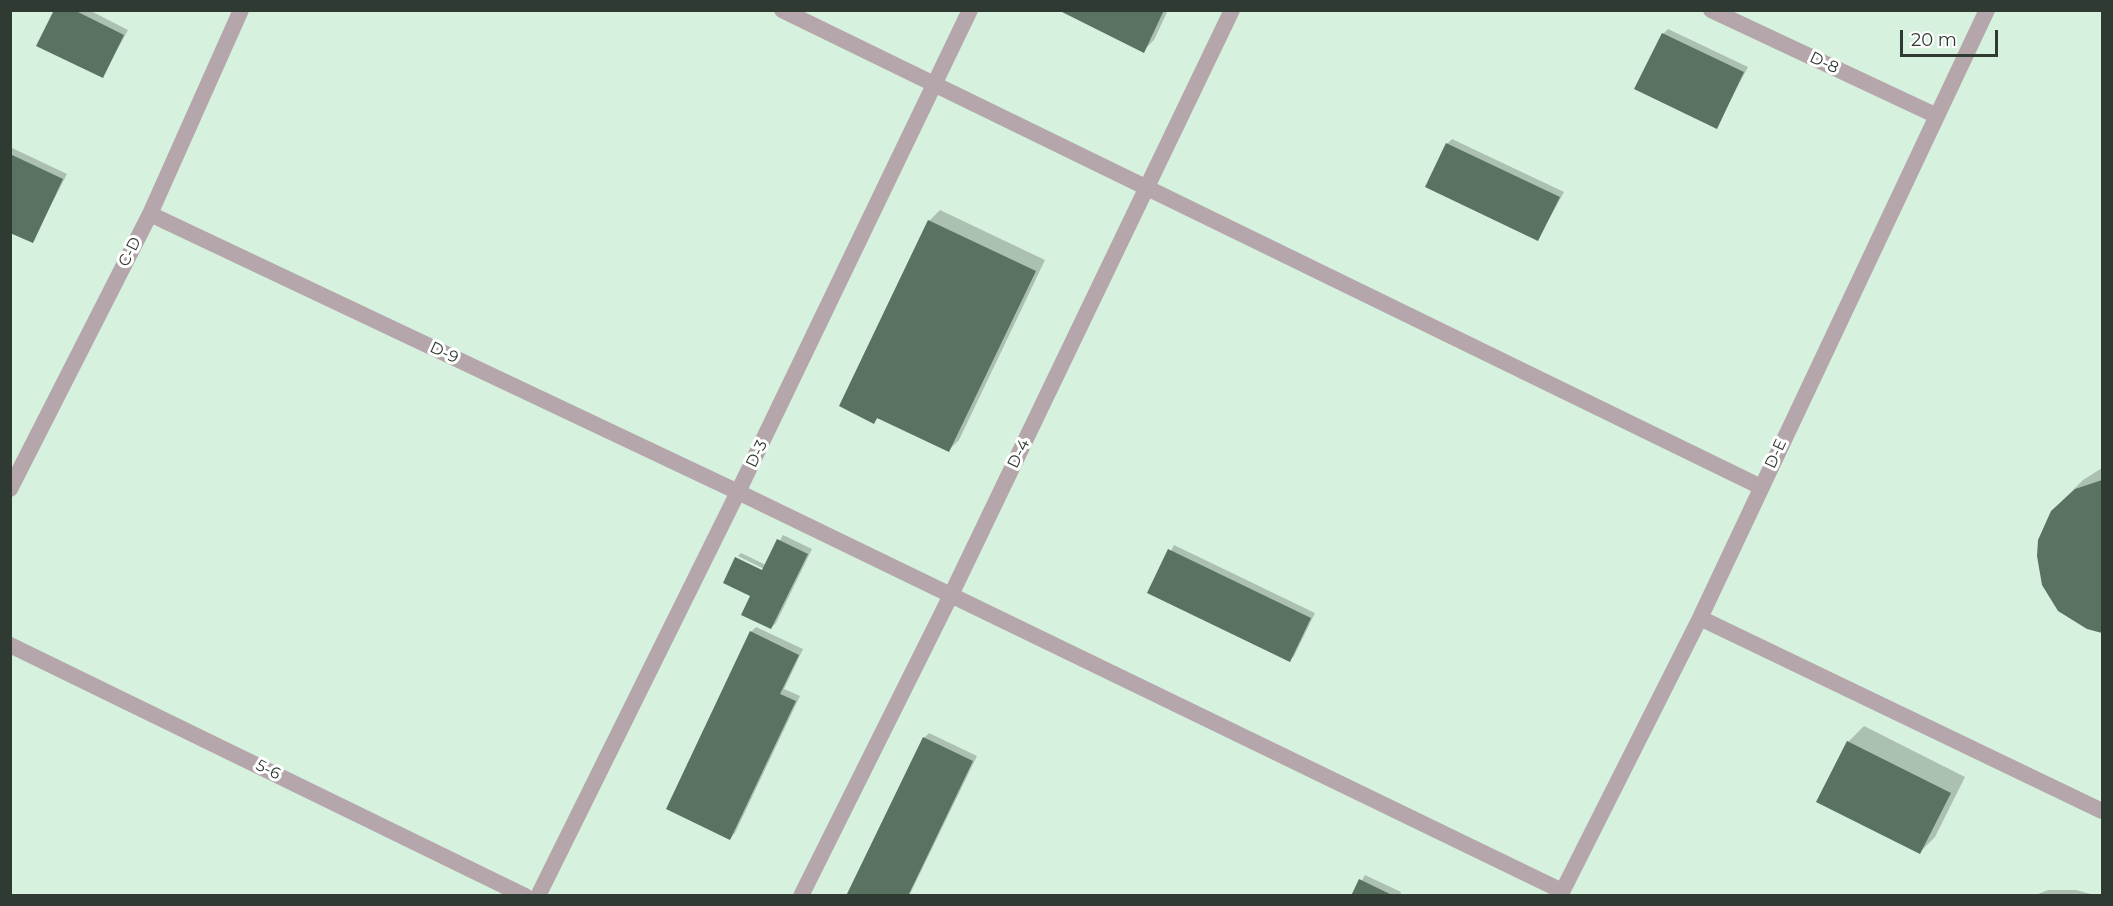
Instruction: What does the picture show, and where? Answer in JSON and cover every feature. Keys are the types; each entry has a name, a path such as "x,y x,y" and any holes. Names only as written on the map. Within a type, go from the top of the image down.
{"lane":[{"name":"C-D","path":"10,489 150,214 241,10"},
{"path":"782,10 1761,487"},
{"name":"D-3","path":"538,896 738,492 970,10"},
{"name":"D-4","path":"801,896 951,595 1232,10"},
{"name":"D-8","path":"1711,10 1937,116"},
{"name":"D-E","path":"1561,893 1700,618 1988,10"},
{"name":"D-9","path":"150,214 738,492 1561,893"},
{"path":"1700,618 2103,811"},
{"name":"5-6","path":"10,645 525,896"}],"building":[{"path":"54,10 74,10 124,35 103,78 36,46"},
{"path":"1058,10 1164,10 1144,53"},
{"path":"1662,33 1744,72 1717,129 1634,89"},
{"path":"1446,143 1560,197 1538,241 1425,187"},
{"path":"10,154 63,179 33,243 10,233"},
{"path":"928,220 1036,271 949,452 877,418 874,424 839,406"},
{"path":"2102,480 2102,633 2087,629 2058,611 2042,585 2037,556 2038,540 2051,511 2075,489"},
{"path":"777,539 808,554 771,629 741,615 750,596 723,583 735,557 762,570"},
{"path":"1168,549 1311,618 1290,662 1147,593"},
{"path":"750,631 799,655 780,694 796,701 730,840 666,809"},
{"path":"923,737 973,761 908,896 846,896"},
{"path":"1847,741 1951,793 1920,854 1816,802"},
{"path":"1359,879 1394,896 1351,896"}]}
